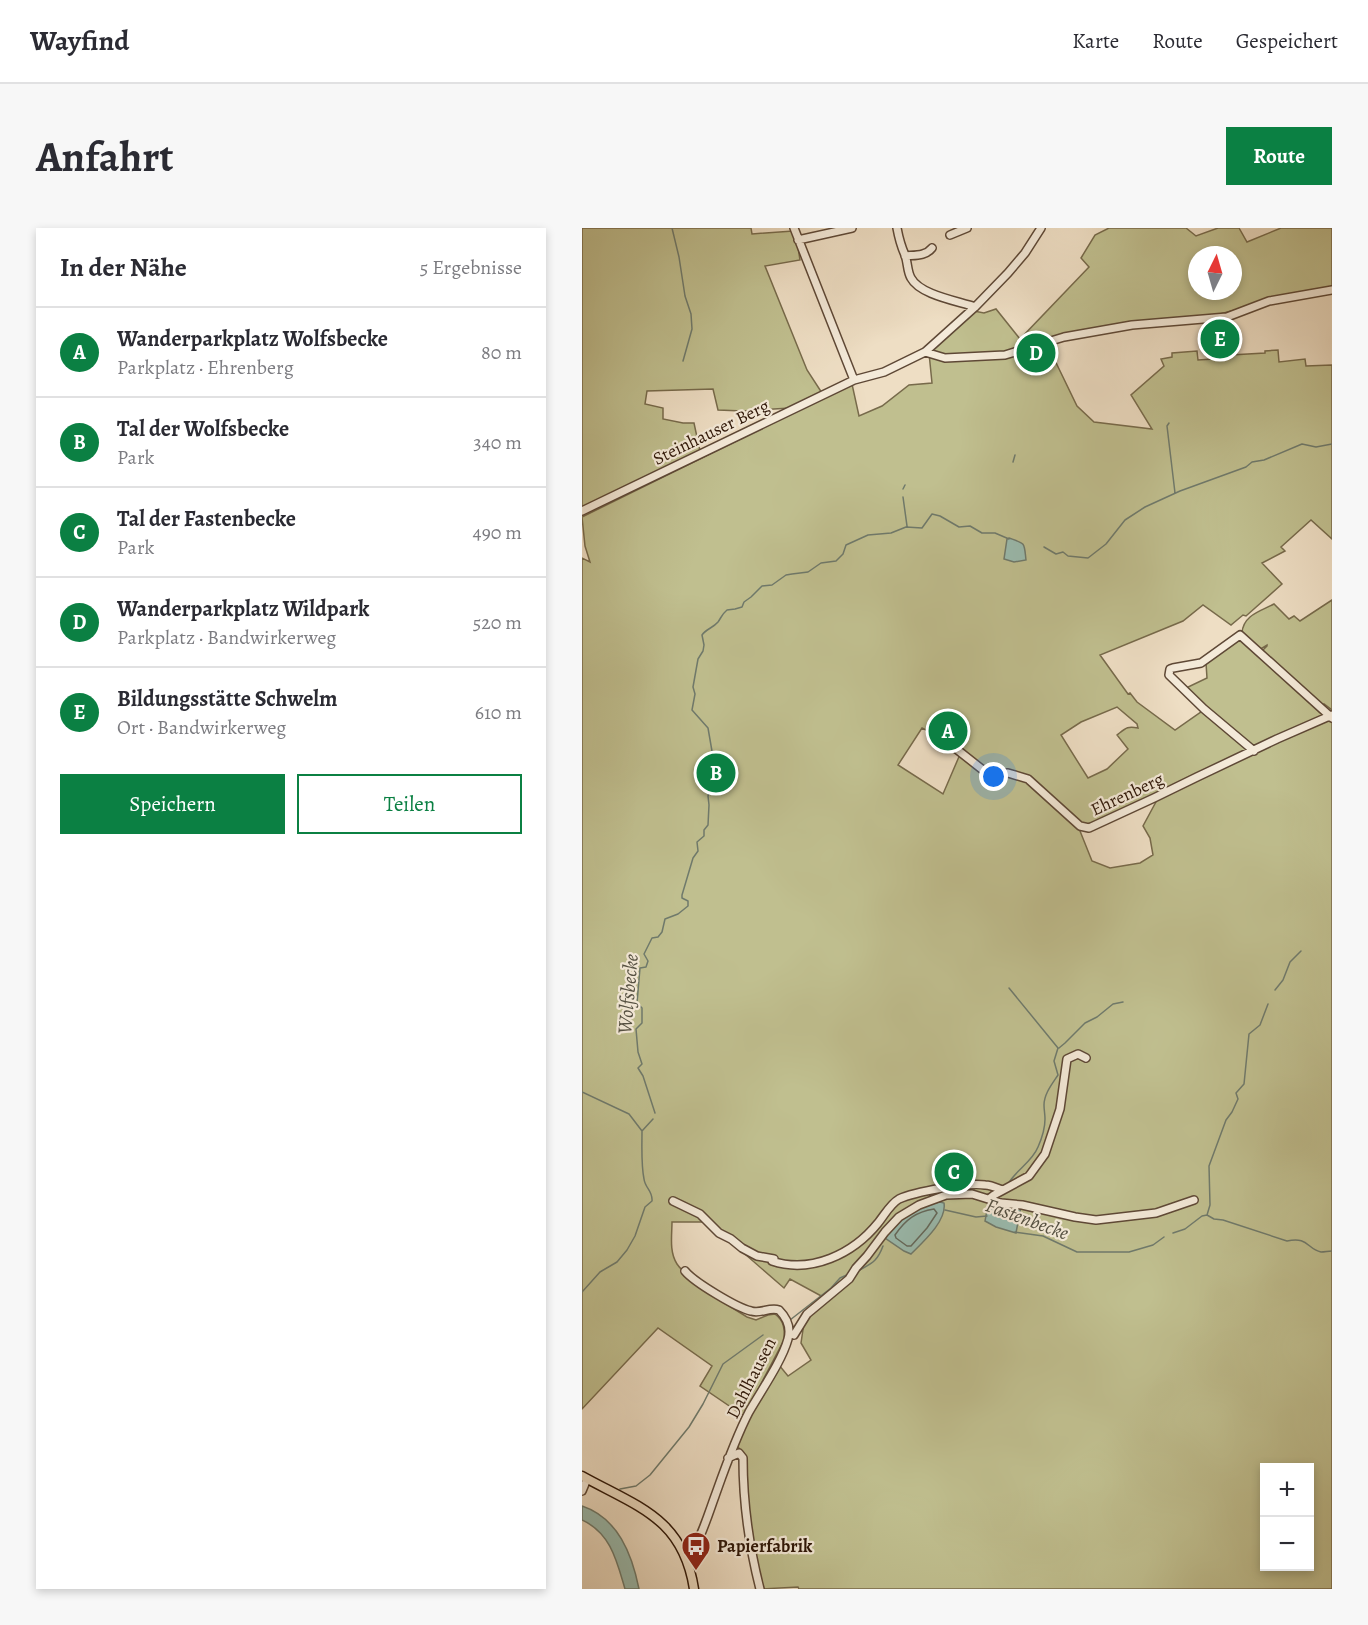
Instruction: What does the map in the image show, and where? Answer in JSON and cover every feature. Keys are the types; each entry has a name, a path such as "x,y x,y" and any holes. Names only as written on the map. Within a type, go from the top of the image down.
{"main road":[{"path":"584,1478 643,1508 675,1537 686,1558 694,1589"}],"street":[{"path":"794,228 853,381"},
{"path":"798,240 852,228"},
{"path":"897,228 899,243 914,283 923,290 975,307"},
{"path":"950,235 967,228"},
{"name":"Steinhauser Berg","path":"582,511 853,381 884,372 925,352 975,307 1025,253 1041,228"},
{"path":"905,256 929,253 932,248"},
{"path":"925,352 945,358 1005,355 1064,337 1132,325 1227,317 1269,301 1332,290"},
{"path":"1254,751 1204,710 1169,675 1170,669 1201,663 1240,635 1332,717"},
{"name":"Ehrenberg","path":"950,744 988,774 1008,773 1028,779 1080,826 1089,828 1277,739 1332,717"},
{"path":"988,1199 1029,1176 1039,1165 1050,1143 1060,1109 1067,1059 1078,1054 1086,1058"},
{"path":"674,1201 700,1214 719,1233 757,1256 773,1259 772,1261 783,1264 802,1266 830,1259 844,1252 870,1232 898,1200 968,1184 984,1184 1002,1190"},
{"path":"794,1335 807,1314 849,1279 899,1217 920,1205 946,1195 972,1194 1001,1203 1096,1220 1156,1213 1194,1200"},
{"name":"Dahlhausen","path":"685,1271 706,1287 744,1309 758,1312 770,1309 779,1310 787,1319 788,1325 788,1339 785,1346 748,1414 728,1458 694,1549 686,1558"},
{"path":"728,1458 739,1453 743,1458 743,1484 751,1552 760,1589"},
{"path":"582,1491 584,1478"}],"shaded area":[{"path":"582,228 751,228 752,234 793,231 800,260 765,266 807,370 822,393 790,408 743,411 718,410 713,389 647,391 645,404 663,408 663,419 694,423 700,451 582,509"},
{"path":"1109,228 1186,228 1196,236 1218,228 1239,228 1247,242 1281,228 1332,228 1332,289 1293,295 1212,316 1144,322 1047,344 1077,406 1094,422 1152,429 1131,395 1164,366 1161,359 1172,357 1172,353 1197,351 1198,360 1213,359 1213,356 1278,350 1279,362 1305,359 1306,366 1332,365 1332,539 1311,520 1281,547 1285,551 1262,563 1282,584 1246,616 1243,615 1231,625 1203,605 1183,621 1100,655 1128,694 1130,693 1137,702 1175,730 1205,709 1186,688 1207,678 1206,663 1239,637 1259,654 1267,646 1259,650 1242,633 1249,618 1274,604 1289,619 1294,616 1300,621 1332,600 1332,710 1324,704 1321,706 1326,716 1257,750 1332,716 1332,1589 799,1589 798,1587 760,1589 751,1551 744,1457 736,1443 779,1365 788,1376 811,1360 801,1343 804,1323 825,1298 790,1279 784,1288 708,1222 672,1222 674,1259 682,1270 699,1284 697,1286 747,1317 756,1320 775,1314 783,1326 784,1340 744,1416 700,1386 712,1366 658,1328 582,1409 582,558 590,562 585,546 582,517 852,384 859,416 882,406 909,385 932,383 929,353 974,311 984,313 996,309 1020,339 1089,267 1081,258 1095,235","holes":["1117,707 1137,724 1138,728 1127,728 1117,735 1128,749 1107,769 1088,778 1061,735 1081,722","922,728 961,752 943,794 898,765","1157,800 1143,826 1150,838 1153,855 1140,863 1110,868 1092,861 1078,826 1092,825"]}],"water":[{"path":"1009,538 1023,544 1026,560 1014,562 1004,559"},
{"path":"989,1199 1021,1206 1016,1233 985,1221"},
{"path":"944,1203 942,1217 928,1237 911,1254 885,1238 896,1223 917,1206"},
{"path":"582,1506 605,1519 614,1528 632,1563 639,1589 625,1589 616,1559 606,1540 600,1532 582,1520"}],"waterway":[{"path":"672,228 685,296 691,314 692,329 683,361"},
{"path":"1169,423 1167,426 1175,493"},
{"path":"1044,547 1056,554 1063,552 1068,556 1088,558 1106,544 1125,520 1145,507 1180,491 1246,467 1252,462 1264,460 1302,444 1316,447 1332,444"},
{"path":"1013,462 1015,455"},
{"path":"903,489 905,485"},
{"path":"903,497 907,526"},
{"name":"Wolfsbecke","path":"655,1113 643,1076 638,1068 642,1064 638,1052 636,1029 642,1023 642,1008 637,1003 640,968 646,967 648,961 644,954 652,938 658,937 662,932 665,919 678,914 688,906 688,901 682,898 682,895 693,858 698,851 697,842 704,836 704,830 708,825 708,796 716,763 708,728 692,710 698,659 704,645 702,635 716,624 727,610 742,607 744,602 762,586 772,585 786,575 808,572 821,563 836,561 843,554 846,545 868,535 891,533 906,527 922,528 932,514 959,527 970,526 982,533 995,533 1009,539"},
{"path":"1275,990 1283,980 1290,962 1301,951"},
{"path":"1008,1184 1038,1147 1045,1119 1045,1097 1058,1075 1054,1061 1058,1048 1009,988"},
{"path":"1059,1048 1085,1023 1113,1004 1123,1002"},
{"path":"1207,1215 1210,1205 1209,1166 1226,1120 1238,1099 1236,1093 1244,1084 1249,1034 1260,1025 1268,1004"},
{"path":"582,1092 629,1114 642,1131"},
{"name":"Wolfsbecke","path":"582,1292 600,1272 617,1262 627,1250 635,1236 645,1207 652,1201 643,1173 642,1131 653,1119"},
{"name":"Fastenbecke","path":"945,1210 976,1217 987,1216"},
{"name":"Fastenbecke","path":"1173,1233 1185,1229 1202,1216 1207,1215 1287,1241 1303,1241 1321,1252 1332,1251"},
{"name":"Fastenbecke","path":"1015,1232 1043,1236 1077,1252 1129,1252 1153,1245 1164,1237"},
{"name":"Fastenbecke","path":"858,1271 874,1262 883,1246"},
{"name":"Fastenbecke","path":"790,1320 831,1288 840,1278 849,1274"},
{"name":"Fastenbecke","path":"620,1489 636,1486 650,1475 689,1427 723,1364 763,1335"}],"place":[{"name":"Bildungsstätte Schwelm","path":"1220,339"},
{"name":"Wanderparkplatz Wildpark","path":"1036,353"},
{"name":"Wanderparkplatz Wolfsbecke","path":"948,731"},
{"name":"Tal der Wolfsbecke","path":"716,773"},
{"name":"Tal der Fastenbecke","path":"954,1172"},
{"name":"Papierfabrik","path":"696,1572"}]}
